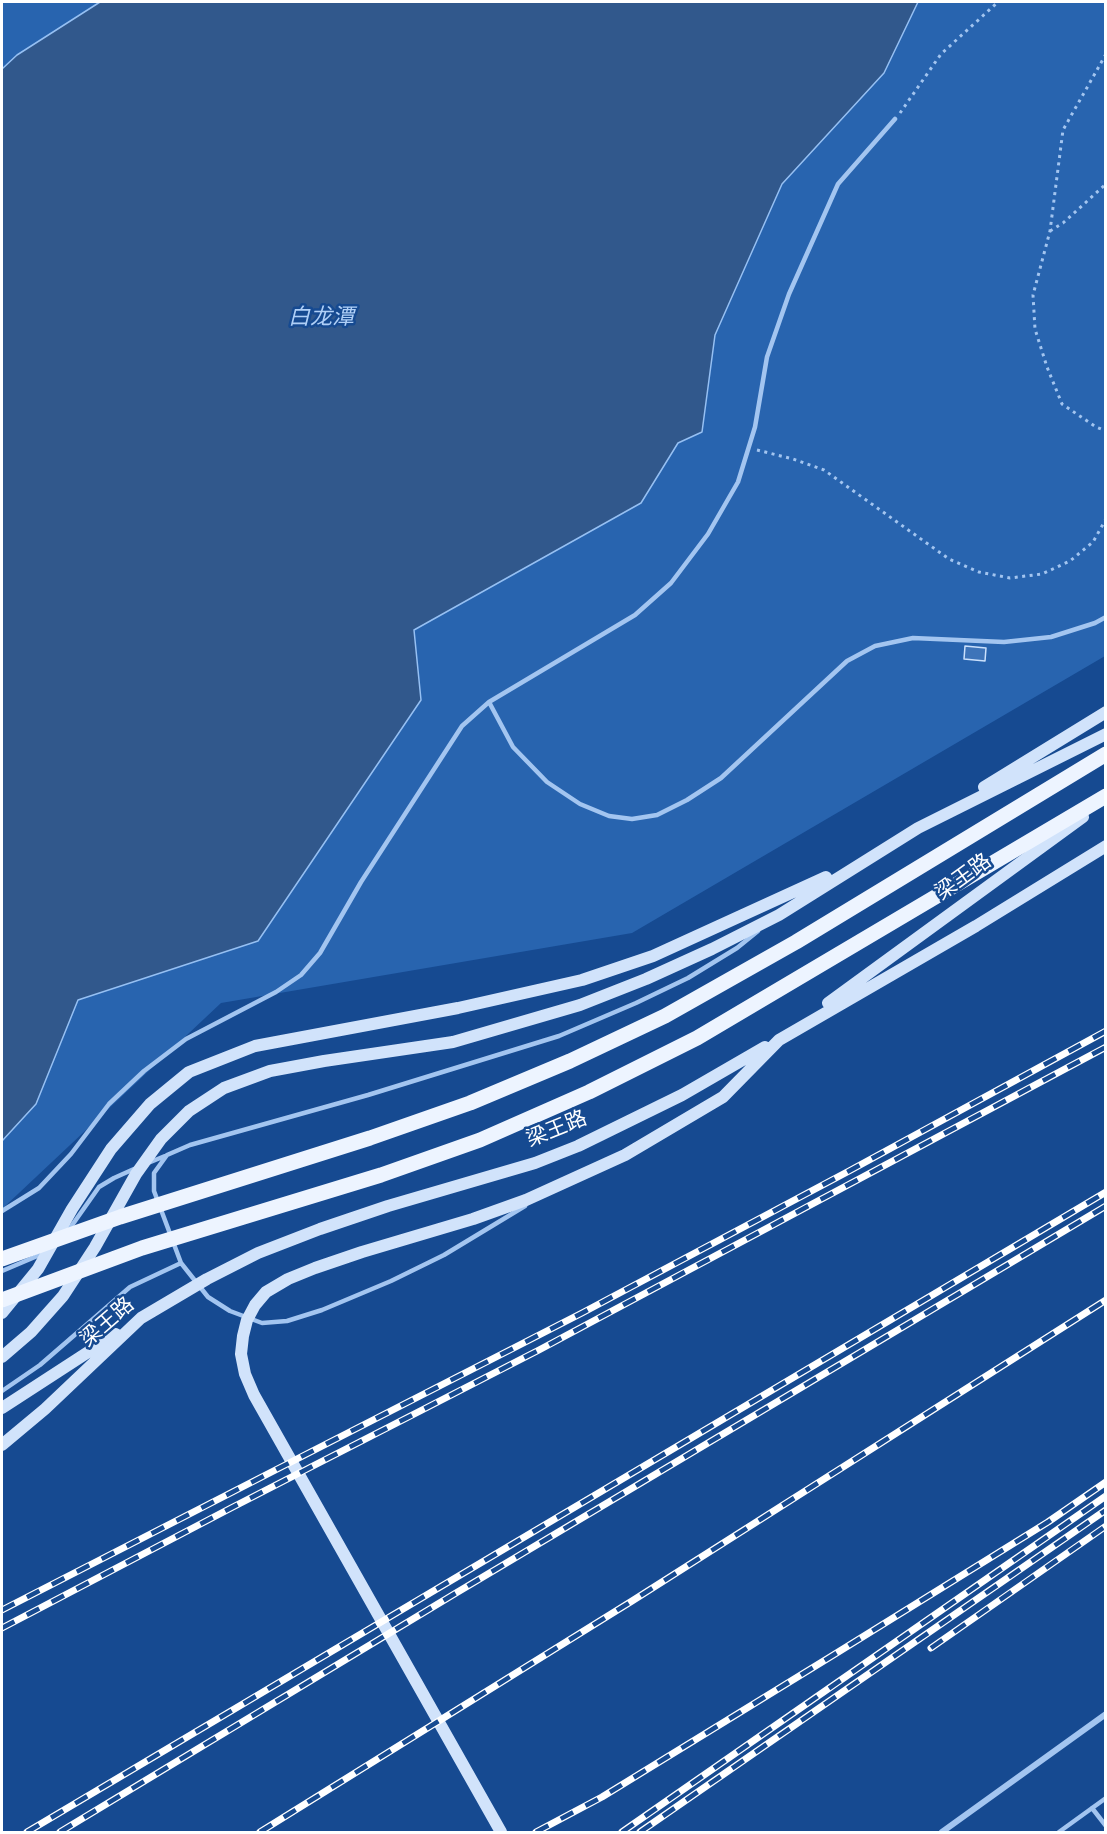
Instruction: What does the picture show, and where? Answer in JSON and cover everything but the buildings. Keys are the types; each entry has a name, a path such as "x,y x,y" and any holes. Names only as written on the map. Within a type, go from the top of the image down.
{"main road":[{"name":"梁王路","path":"2,1259 120,1216 370,1138 470,1103 570,1061 665,1016 796,942 1106,754"},
{"name":"梁王路","path":"2,1300 142,1248 381,1175 480,1140 589,1092 697,1038 1106,798"}],"street":[{"path":"2,1358 31,1332 63,1296 95,1247 136,1174 161,1139 189,1111 224,1088 270,1071 453,1042 580,1005 646,979 779,915 1106,712"},
{"path":"2,1313 38,1269 72,1209 111,1149 150,1104 189,1072 255,1046 513,996 582,980 652,956 816,882 1106,734"},
{"name":"梁王路","path":"2,1445 45,1409 141,1318 207,1279 258,1253 320,1229 388,1206 536,1162 578,1146 682,1095 778,1040 1106,798"},
{"path":"501,1833 254,1395 245,1374 242,1354 247,1320 255,1305 266,1292 315,1268 473,1219 526,1200 625,1155 723,1097 778,1040 976,926 1106,846"},
{"path":"2,1408 141,1318"},
{"path":"946,1831 1106,1714"}],"lane":[{"path":"2,1211 39,1188 71,1154 109,1104 144,1071 186,1039 276,992 300,975 320,953 361,882 462,726 489,702 635,615 670,583 708,534 738,482 755,427 767,357 789,294 838,184 895,119"},
{"path":"489,702 513,747 547,782 580,804 609,816 632,819 657,815 687,800 721,778 847,661 875,646 913,638 1005,642 1051,637 1095,623 1106,617"},
{"path":"2,1271 51,1250 62,1240 99,1187 114,1178 207,1140 368,1095 559,1036 688,978 737,948 779,915"},
{"path":"167,1155 154,1173 154,1191 181,1263 208,1297 230,1311 262,1323 287,1321 322,1310 391,1281 444,1255 553,1188"},
{"path":"2,1391 39,1365 130,1287 181,1263"},
{"path":"1059,1833 1106,1798"},
{"path":"1092,1808 1106,1826"}],"path":[{"path":"895,119 941,54 998,2"},
{"path":"1106,54 1063,130 1050,231 1033,295 1035,329 1047,368 1062,404 1096,428 1106,431"},
{"path":"1050,231 1063,223 1106,184"},
{"path":"749,447 824,470 949,559 979,572 1010,578 1042,574 1070,561 1093,542 1106,519"}],"shaded area":[{"path":"2,2 1105,2 1105,656 632,933 221,1003 2,1209"}],"water":[{"name":"白龙潭","path":"100,2 918,2 884,73 782,184 715,335 702,432 678,443 641,503 414,630 421,700 258,941 78,1000 36,1104 2,1141 2,69 17,55"}],"railway":[{"path":"2,1610 582,1313 1106,1031"},
{"path":"2,1628 539,1350 1106,1047"},
{"path":"27,1832 1106,1192"},
{"path":"60,1832 1106,1206"},
{"path":"260,1832 632,1601 1106,1300"},
{"path":"536,1832 602,1797 835,1654 1048,1522 1106,1482"},
{"path":"622,1832 1106,1496"},
{"path":"640,1832 1106,1510"},
{"path":"931,1648 1106,1526"}]}
